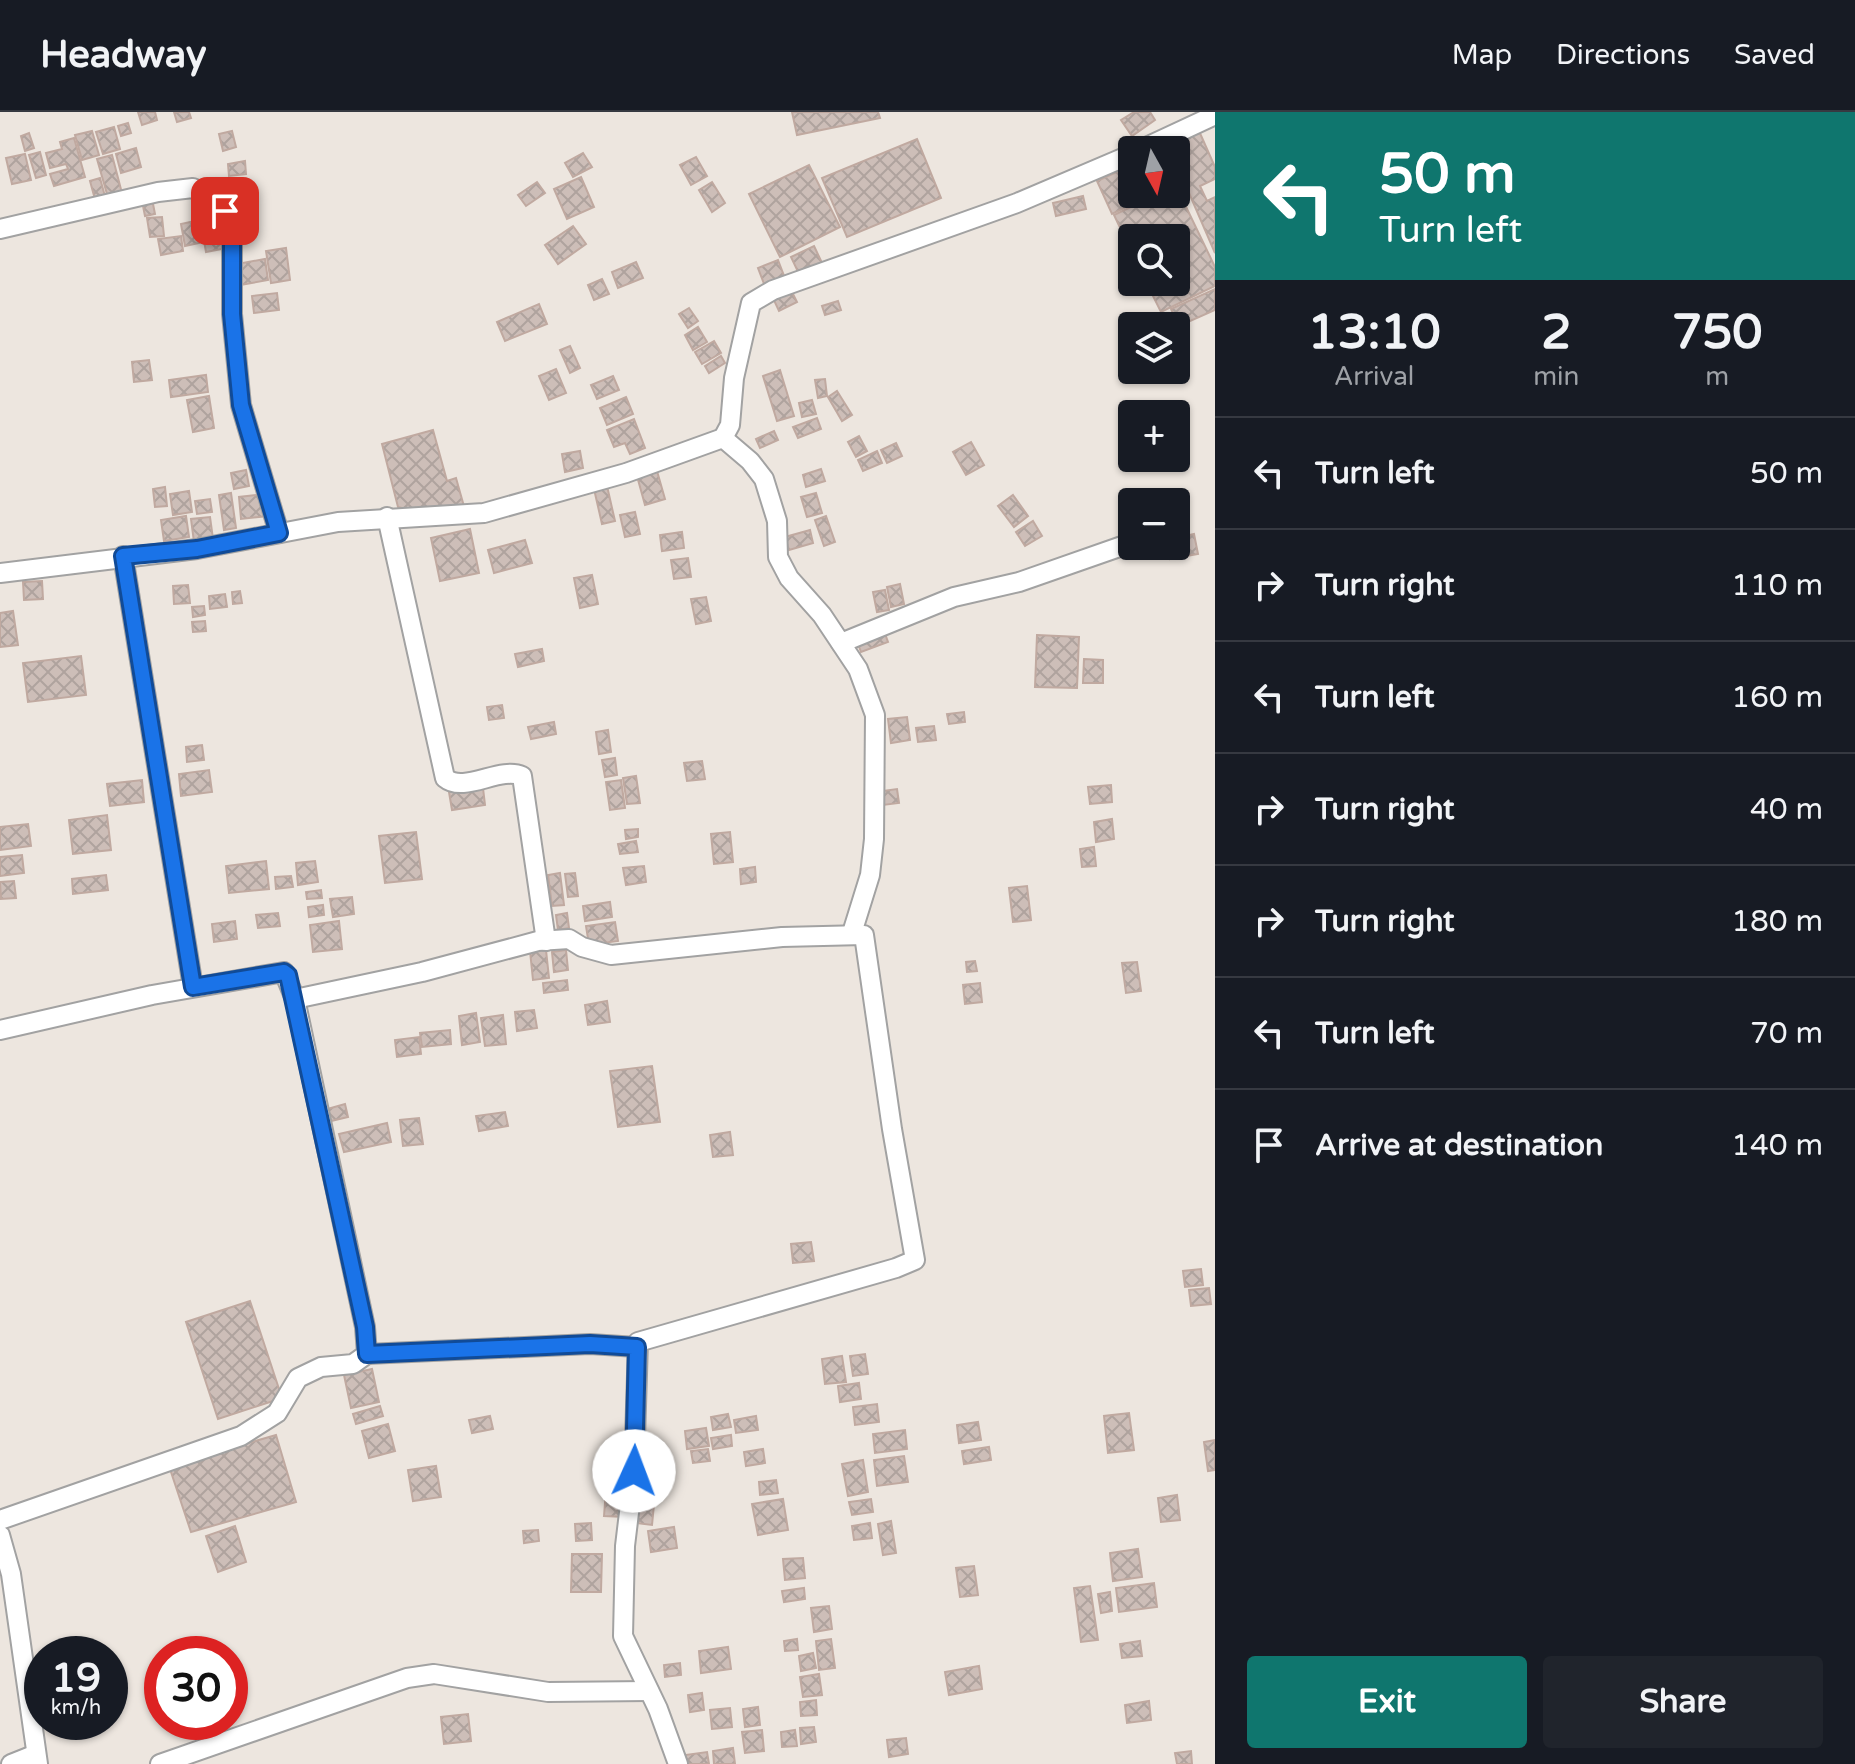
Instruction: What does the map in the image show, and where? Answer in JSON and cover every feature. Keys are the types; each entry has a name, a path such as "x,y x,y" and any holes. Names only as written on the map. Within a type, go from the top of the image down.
{"street":[{"path":"1170,136 1215,115"},
{"path":"0,573 197,549 338,522 484,513 639,469 723,438 730,425 734,378 751,303 773,290 1017,203 1118,160"},
{"path":"0,229 182,189 193,188 217,202 232,230 232,314 241,405 279,533"},
{"path":"723,438 750,461 764,479 777,521 778,557 789,578 858,669 875,715 874,839 870,875 852,933"},
{"path":"387,517 445,778 459,783 521,774 546,941"},
{"path":"841,643 954,597 1019,582 1118,547"},
{"path":"123,556 193,987"},
{"path":"295,999 546,941 569,939 582,947 611,955 852,933 864,935 892,1129 915,1260 744,1314 638,1342 634,1471 625,1546 623,1636 678,1764"},
{"path":"0,1030 193,987 284,972 295,999 365,1327 367,1354"},
{"path":"0,1520 241,1436 277,1413 298,1378 321,1367 353,1364 367,1354 590,1344 637,1347"},
{"path":"1,1542 11,1574 37,1759 11,1764"},
{"path":"160,1764 407,1678 434,1674 548,1692 649,1691"}],"building":[{"path":"138,112 155,112 157,120 142,125"},
{"path":"174,112 189,112 191,118 177,122"},
{"path":"792,112 878,112 880,118 797,135"},
{"path":"1134,112 1150,112 1155,120 1132,136 1121,120"},
{"path":"128,123 131,133 121,136 118,126"},
{"path":"114,127 120,149 103,154 96,132"},
{"path":"92,131 99,155 82,160 75,135"},
{"path":"232,131 236,147 223,151 219,134"},
{"path":"1199,131 1215,167 1215,179 1200,186 1207,201 1215,197 1215,253 1190,195 1188,136"},
{"path":"29,133 34,148 25,151 21,136"},
{"path":"74,138 85,177 54,186 50,174 68,169 66,164 50,168 46,153 62,149 60,142"},
{"path":"917,139 941,198 847,237 822,178"},
{"path":"136,148 141,167 121,173 116,154"},
{"path":"40,152 46,175 36,178 29,155"},
{"path":"583,153 592,167 573,177 565,163"},
{"path":"25,154 31,180 12,184 6,158"},
{"path":"112,155 123,197 109,201 97,159"},
{"path":"696,157 707,176 691,185 680,165"},
{"path":"245,161 246,174 229,176 228,164"},
{"path":"809,165 840,227 780,257 749,194"},
{"path":"1118,171 1118,208 1124,208 1112,214 1097,181"},
{"path":"581,177 594,207 567,219 554,189"},
{"path":"100,178 106,200 96,203 90,181"},
{"path":"537,182 545,193 526,206 518,195"},
{"path":"712,182 725,203 712,212 699,190"},
{"path":"1083,196 1086,209 1056,216 1053,203"},
{"path":"152,199 155,214 145,216 142,201"},
{"path":"1129,208 1187,208 1215,267 1215,286 1161,312 1153,296 1190,296 1190,224 1118,224 1114,215"},
{"path":"162,217 164,236 150,237 147,218"},
{"path":"222,219 227,248 206,252 201,223"},
{"path":"195,221 199,243 185,246 181,224"},
{"path":"573,226 586,244 558,264 545,245"},
{"path":"181,236 183,251 161,255 158,239"},
{"path":"814,246 823,265 800,276 791,257"},
{"path":"286,248 290,280 271,283 266,251"},
{"path":"265,259 268,280 240,285 237,264"},
{"path":"778,260 786,281 766,289 758,268"},
{"path":"636,262 643,278 618,288 612,272"},
{"path":"602,279 609,294 594,300 588,285"},
{"path":"790,288 797,302 779,311 772,296"},
{"path":"1215,289 1215,310 1190,321 1190,312 1172,312 1171,309"},
{"path":"277,293 279,310 254,313 252,296"},
{"path":"838,301 841,310 825,315 822,306"},
{"path":"539,304 547,324 505,341 497,322"},
{"path":"689,308 698,321 688,328 679,314"},
{"path":"698,327 707,342 693,350 685,335"},
{"path":"714,341 721,353 702,364 695,352"},
{"path":"570,346 580,368 570,373 560,350"},
{"path":"721,356 725,363 709,373 705,366"},
{"path":"149,360 152,380 134,382 132,362"},
{"path":"556,369 566,393 549,400 539,376"},
{"path":"780,370 794,416 777,421 763,376"},
{"path":"206,375 208,392 171,397 169,380"},
{"path":"613,376 619,390 597,399 591,385"},
{"path":"825,379 827,396 818,398 815,380"},
{"path":"837,391 852,415 842,421 828,397"},
{"path":"209,396 214,428 193,432 187,400"},
{"path":"626,397 633,414 607,425 600,408"},
{"path":"812,400 816,414 802,417 799,403"},
{"path":"817,418 821,429 798,438 793,427"},
{"path":"634,419 645,448 630,454 625,443 614,447 607,430"},
{"path":"433,430 447,481 456,478 465,510 425,514 398,507 382,444"},
{"path":"774,431 778,440 760,448 756,439"},
{"path":"859,436 867,451 856,457 848,442"},
{"path":"971,442 984,465 966,475 953,452"},
{"path":"896,443 902,456 887,463 881,450"},
{"path":"580,451 583,468 565,472 562,454"},
{"path":"877,451 882,463 863,471 858,460"},
{"path":"821,469 825,481 806,487 803,475"},
{"path":"246,470 249,486 234,489 231,473"},
{"path":"657,471 665,499 645,505 637,476"},
{"path":"607,486 615,521 602,524 594,489"},
{"path":"165,487 167,506 155,507 153,489"},
{"path":"189,491 192,512 173,515 170,494"},
{"path":"231,493 236,528 224,530 219,495"},
{"path":"816,493 822,513 807,517 801,497"},
{"path":"265,494 268,516 241,519 239,497"},
{"path":"1013,495 1028,516 1014,527 998,506"},
{"path":"210,499 212,512 197,514 195,501"},
{"path":"635,512 640,534 625,537 620,515"},
{"path":"186,516 189,537 164,541 161,520"},
{"path":"826,516 835,542 824,546 815,520"},
{"path":"210,517 213,539 194,542 191,519"},
{"path":"1033,521 1042,536 1025,546 1016,532"},
{"path":"470,529 479,573 440,581 431,538"},
{"path":"810,530 813,543 789,550 785,537"},
{"path":"682,532 684,548 662,551 660,535"},
{"path":"1194,534 1198,554 1190,555 1190,535"},
{"path":"525,540 532,563 494,573 488,550"},
{"path":"688,558 691,577 674,579 671,560"},
{"path":"592,575 598,604 580,608 574,578"},
{"path":"42,581 43,599 24,600 23,582"},
{"path":"900,584 904,604 891,607 887,587"},
{"path":"188,585 190,603 174,604 173,586"},
{"path":"885,590 889,610 877,612 873,592"},
{"path":"240,591 242,603 233,604 232,592"},
{"path":"225,594 227,607 210,609 209,596"},
{"path":"706,597 711,621 696,624 691,599"},
{"path":"204,606 205,615 193,617 192,607"},
{"path":"13,611 18,645 0,647 0,613"},
{"path":"205,621 206,631 193,632 192,622"},
{"path":"884,631 888,642 861,652 857,641"},
{"path":"1037,635 1079,637 1077,688 1035,687"},
{"path":"542,649 544,661 518,667 515,654"},
{"path":"81,656 86,695 28,702 23,663"},
{"path":"1084,659 1103,660 1103,683 1083,683"},
{"path":"502,705 504,718 489,720 487,707"},
{"path":"964,712 965,722 949,724 947,714"},
{"path":"907,717 910,740 891,743 888,719"},
{"path":"554,722 556,734 531,739 528,727"},
{"path":"934,726 936,740 918,742 916,728"},
{"path":"608,730 611,752 599,754 596,732"},
{"path":"202,745 204,760 187,762 186,747"},
{"path":"615,758 617,775 605,777 602,760"},
{"path":"702,761 705,779 687,781 684,763"},
{"path":"209,770 212,792 181,796 179,774"},
{"path":"636,776 640,803 627,804 623,778"},
{"path":"142,780 144,802 110,806 107,784"},
{"path":"621,780 625,808 610,810 606,782"},
{"path":"1111,785 1112,802 1090,804 1088,787"},
{"path":"483,788 485,805 452,810 449,792"},
{"path":"897,789 899,803 883,805 882,791"},
{"path":"107,815 111,850 73,854 69,820"},
{"path":"1112,819 1114,839 1096,842 1094,822"},
{"path":"28,824 31,846 0,850 0,827"},
{"path":"638,829 638,837 626,839 625,830"},
{"path":"416,832 422,879 385,883 379,836"},
{"path":"730,832 733,862 714,864 711,834"},
{"path":"636,841 638,852 620,854 618,844"},
{"path":"1094,847 1096,866 1082,867 1080,849"},
{"path":"22,855 24,873 0,876 0,857"},
{"path":"266,861 269,889 229,893 226,866"},
{"path":"315,861 318,882 298,885 296,863"},
{"path":"644,866 646,882 626,885 623,868"},
{"path":"755,867 756,882 741,884 740,869"},
{"path":"560,873 564,905 552,906 548,875"},
{"path":"575,873 578,896 568,897 565,874"},
{"path":"106,875 108,890 73,894 72,879"},
{"path":"291,876 293,887 276,889 275,877"},
{"path":"14,881 16,898 1,899 0,882"},
{"path":"1027,886 1031,920 1013,922 1009,888"},
{"path":"321,890 322,898 307,899 306,892"},
{"path":"352,897 354,914 333,917 330,899"},
{"path":"610,902 612,917 585,921 583,906"},
{"path":"323,905 324,915 309,917 308,907"},
{"path":"278,913 280,926 258,928 256,915"},
{"path":"567,913 569,928 558,930 556,915"},
{"path":"235,921 237,939 214,942 212,924"},
{"path":"339,921 342,949 313,952 310,925"},
{"path":"615,922 618,941 589,945 586,926"},
{"path":"546,950 549,978 533,980 530,951"},
{"path":"566,950 568,970 554,972 552,952"},
{"path":"975,961 977,971 967,972 966,962"},
{"path":"1137,962 1141,991 1126,993 1122,963"},
{"path":"567,980 568,990 544,993 543,983"},
{"path":"980,983 982,1002 965,1004 963,985"},
{"path":"607,1001 610,1022 588,1025 585,1005"},
{"path":"534,1010 537,1028 517,1031 515,1012"},
{"path":"476,1013 480,1042 462,1045 459,1016"},
{"path":"503,1015 506,1044 485,1046 481,1018"},
{"path":"450,1030 451,1044 422,1047 420,1033"},
{"path":"419,1037 421,1054 397,1057 395,1040"},
{"path":"652,1066 660,1122 618,1127 610,1071"},
{"path":"345,1104 348,1117 327,1122 324,1110"},
{"path":"505,1112 508,1126 479,1131 476,1116"},
{"path":"419,1118 423,1144 403,1146 400,1120"},
{"path":"387,1123 391,1142 344,1152 339,1134"},
{"path":"730,1132 733,1155 713,1157 710,1135"},
{"path":"811,1242 814,1261 793,1263 791,1244"},
{"path":"1201,1269 1203,1285 1185,1287 1183,1271"},
{"path":"1209,1288 1211,1304 1191,1306 1189,1290"},
{"path":"250,1301 282,1398 218,1419 186,1322"},
{"path":"865,1354 868,1374 853,1376 850,1356"},
{"path":"842,1356 846,1382 825,1384 822,1359"},
{"path":"372,1369 379,1402 351,1408 344,1375"},
{"path":"859,1383 861,1399 840,1402 838,1386"},
{"path":"877,1404 879,1422 855,1425 853,1407"},
{"path":"380,1406 383,1416 356,1424 353,1414"},
{"path":"1129,1413 1134,1450 1108,1453 1104,1416"},
{"path":"728,1414 731,1427 713,1430 711,1417"},
{"path":"490,1416 493,1429 472,1433 469,1420"},
{"path":"756,1416 758,1430 736,1433 734,1420"},
{"path":"978,1422 981,1440 959,1443 957,1425"},
{"path":"388,1424 395,1451 369,1458 362,1431"},
{"path":"706,1428 709,1446 687,1449 685,1431"},
{"path":"905,1430 907,1449 875,1453 873,1434"},
{"path":"276,1435 296,1502 191,1532 169,1466"},
{"path":"731,1435 732,1446 713,1449 711,1438"},
{"path":"1215,1440 1215,1470 1208,1471 1204,1442"},
{"path":"989,1447 991,1460 964,1464 962,1451"},
{"path":"708,1449 710,1461 693,1463 691,1451"},
{"path":"763,1449 765,1463 746,1466 744,1452"},
{"path":"904,1456 908,1482 877,1486 874,1460"},
{"path":"863,1460 868,1492 848,1496 842,1464"},
{"path":"436,1466 441,1497 413,1501 408,1470"},
{"path":"607,1477 629,1478 625,1517 604,1516"},
{"path":"776,1480 778,1493 760,1495 759,1482"},
{"path":"641,1483 656,1484 652,1525 636,1523"},
{"path":"1177,1495 1180,1520 1161,1522 1158,1498"},
{"path":"783,1499 788,1530 758,1535 752,1504"},
{"path":"871,1499 873,1512 852,1515 849,1502"},
{"path":"891,1521 896,1553 883,1555 878,1524"},
{"path":"591,1523 592,1540 576,1541 575,1524"},
{"path":"870,1523 872,1538 854,1540 852,1526"},
{"path":"235,1526 246,1562 218,1572 206,1536"},
{"path":"674,1527 677,1548 651,1552 648,1531"},
{"path":"538,1530 539,1541 524,1543 523,1531"},
{"path":"1138,1549 1142,1577 1113,1581 1110,1553"},
{"path":"572,1554 602,1554 601,1592 571,1592"},
{"path":"803,1558 805,1578 785,1580 783,1559"},
{"path":"974,1566 978,1595 960,1597 956,1568"},
{"path":"1154,1583 1157,1607 1119,1612 1116,1588"},
{"path":"1090,1586 1098,1640 1081,1642 1074,1588"},
{"path":"804,1588 805,1599 784,1602 782,1591"},
{"path":"1110,1592 1112,1611 1101,1613 1098,1594"},
{"path":"829,1606 832,1629 814,1632 811,1608"},
{"path":"797,1639 798,1650 785,1651 784,1641"},
{"path":"831,1639 835,1668 819,1670 816,1641"},
{"path":"1140,1641 1142,1656 1122,1658 1120,1644"},
{"path":"728,1647 731,1669 701,1673 699,1651"},
{"path":"813,1653 816,1668 801,1671 799,1656"},
{"path":"680,1663 681,1675 665,1677 664,1665"},
{"path":"979,1666 982,1689 949,1695 945,1672"},
{"path":"819,1674 822,1695 803,1697 800,1677"},
{"path":"702,1693 704,1710 690,1712 688,1695"},
{"path":"816,1700 817,1715 801,1716 800,1702"},
{"path":"1149,1701 1151,1720 1127,1723 1125,1705"},
{"path":"758,1707 760,1725 745,1727 743,1709"},
{"path":"730,1708 732,1727 712,1729 710,1710"},
{"path":"468,1714 471,1741 444,1744 441,1717"},
{"path":"814,1727 816,1742 801,1744 800,1728"},
{"path":"762,1730 764,1751 745,1753 742,1732"},
{"path":"795,1730 797,1746 782,1747 781,1732"},
{"path":"906,1738 908,1754 889,1757 887,1740"},
{"path":"733,1748 735,1764 714,1764 713,1751"},
{"path":"1191,1751 1192,1764 1177,1764 1175,1753"},
{"path":"707,1752 709,1764 686,1764 685,1755"}],"route":[{"path":"225,211 232,230 232,314 241,405 279,533 197,549 123,556 193,987 284,972 288,975 368,1340 367,1354 590,1344 637,1347 634,1364 634,1471"}]}
